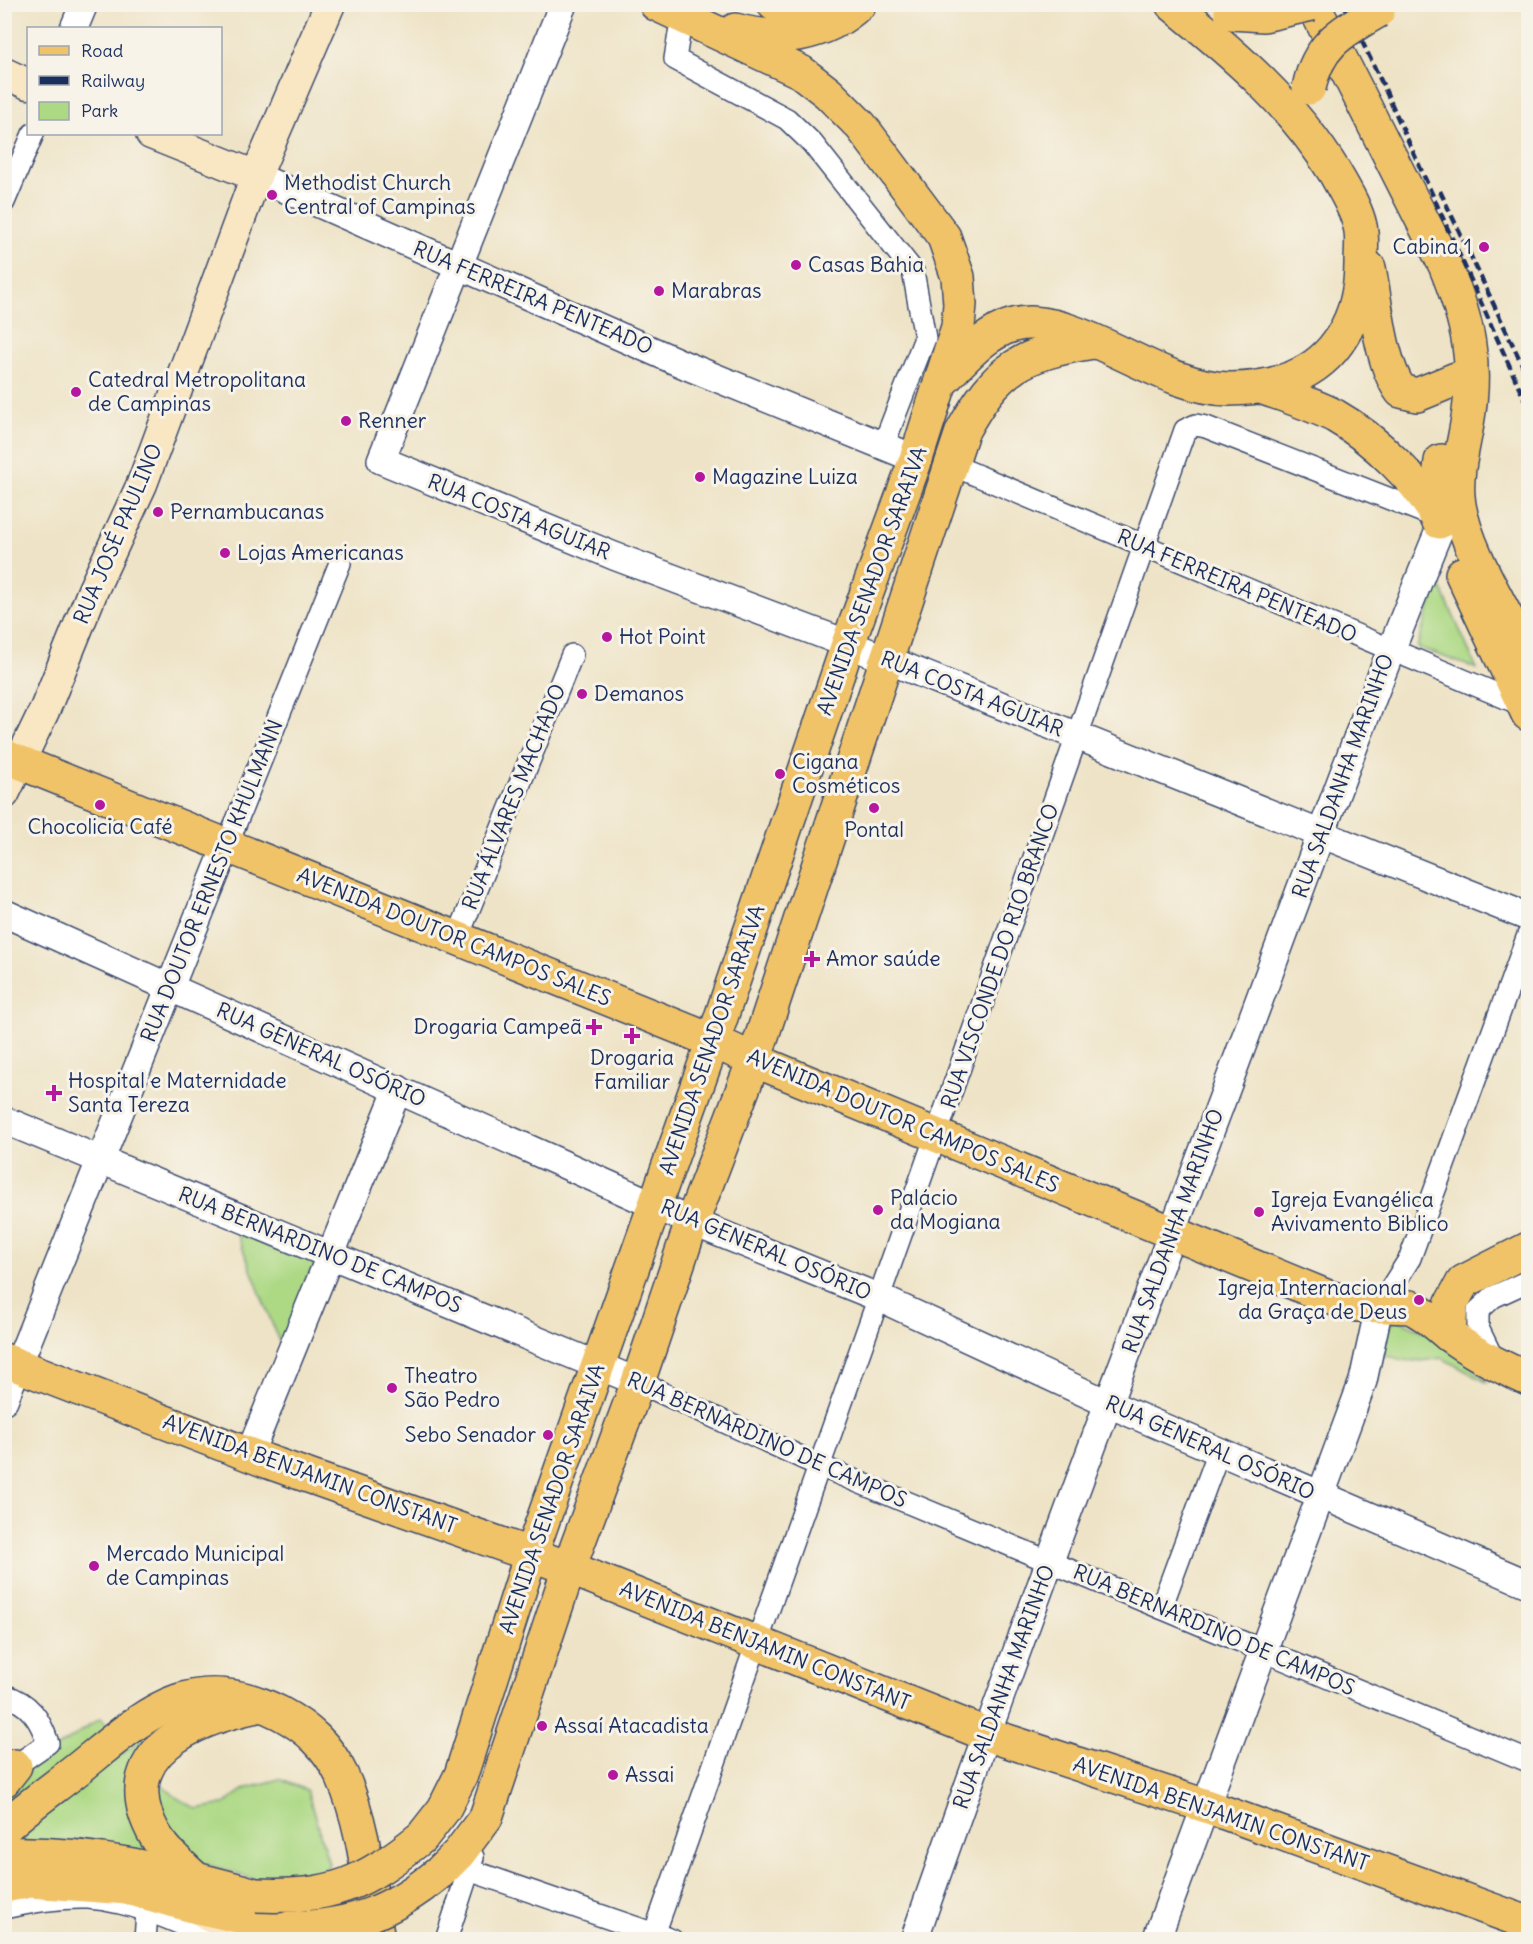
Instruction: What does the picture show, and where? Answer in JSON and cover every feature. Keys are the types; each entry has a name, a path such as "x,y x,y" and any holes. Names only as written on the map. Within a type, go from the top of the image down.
{"main road":[{"name":"RUA JOSÉ PAULINO","path":"4,794 11,759 45,709 93,590 142,484 256,176 330,4"},
{"path":"774,4 804,4"},
{"path":"669,10 744,32 777,36 821,30 843,20 859,4"},
{"path":"1172,4 1268,88 1314,140 1346,191 1360,226 1386,352 1396,384 1401,392 1408,395 1424,393 1456,379"},
{"path":"1192,4 1231,13 1264,15 1313,4 1445,265 1468,328 1473,381 1460,455 1443,513"},
{"path":"1294,4 1308,24 1430,276 1452,340 1456,379 1436,487 1443,513 1527,710"},
{"path":"1314,140 1309,110 1309,88 1318,59 1343,32 1384,8"},
{"name":"AVENIDA SENADOR SARAIVA","path":"195,1893 299,1897 326,1892 356,1882 390,1863 422,1837 444,1809 461,1775 531,1554 713,1041 848,644 916,459 943,381 958,327 960,304 958,277 948,247 930,218 868,135 828,93 801,72 669,10"},
{"path":"4,73 27,84"},
{"name":"RUA FERREIRA PENTEADO","path":"154,135 256,176"},
{"path":"943,381 972,350 988,338 1011,327 1031,323 1059,328 1127,358 1187,380 1227,389 1261,387 1288,382 1314,367 1337,345 1352,321 1358,297 1360,226"},
{"name":"AVENIDA SENADOR SARAIVA","path":"195,1893 290,1928 326,1927 357,1921 393,1906 454,1871 459,1853 486,1817 569,1568 638,1383 692,1222 754,1060 888,660 950,464 967,423 994,382 1018,362 1040,353 1094,342"},
{"path":"1261,387 1335,416 1362,434 1443,513 1465,530 1528,658"},
{"name":"AVENIDA DOUTOR CAMPOS SALES","path":"11,759 713,1041 1328,1297 1358,1305 1418,1310 1449,1335 1496,1365 1528,1379"},
{"path":"1449,1335 1451,1304 1463,1282 1528,1249"},
{"name":"AVENIDA BENJAMIN CONSTANT","path":"11,1363 249,1455 569,1568 986,1734 1206,1806 1528,1924"},
{"path":"4,1828 122,1732 178,1699 218,1694 263,1704 311,1731 325,1748 342,1776 356,1815 378,1940"},
{"path":"246,1940 195,1893 154,1835 143,1792 145,1772 157,1752 185,1729 263,1704"},
{"path":"4,1854 42,1852 123,1861 195,1893"},
{"path":"4,1860 18,1874 17,1884 195,1893"},
{"path":"1523,1940 1528,1924"}],"street":[{"path":"74,27 84,4"},
{"path":"459,266 563,4"},
{"path":"669,10 675,59 788,119 812,143 913,271 925,332 924,343 883,446"},
{"path":"4,202 33,135"},
{"name":"RUA FERREIRA PENTEADO","path":"256,176 687,366 916,459"},
{"name":"RUA COSTA AGUIAR","path":"459,266 381,460 614,556 848,644 1528,917"},
{"name":"RUA VISCONDE DO RIO BRANCO","path":"659,1937 756,1644 1185,430 1196,425 1206,427 1443,513"},
{"name":"RUA FERREIRA PENTEADO","path":"950,464 1527,710"},
{"name":"RUA SALDANHA MARINHO","path":"914,1940 986,1734 1389,651 1443,513"},
{"name":"RUA DOUTOR ERNESTO KHULMANN","path":"4,1400 11,1363 102,1159 340,563"},
{"name":"RUA ÁLVARES MACHADO","path":"458,939 572,655"},
{"name":"RUA GENERAL OSÓRIO","path":"4,914 654,1203 692,1222 880,1298 1109,1404 1528,1584"},
{"path":"1156,1940 1363,1381 1379,1307 1410,1258 1528,935"},
{"path":"249,1455 398,1089"},
{"name":"RUA BERNARDINO DE CAMPOS","path":"4,1120 489,1319 638,1383 820,1466 1528,1761"},
{"path":"1496,1365 1478,1328 1478,1311 1493,1297 1528,1281"},
{"path":"1161,1608 1219,1451"},
{"path":"4,1695 17,1699 32,1710 40,1720 48,1743 8,1773"},
{"path":"446,1940 454,1871 659,1937"},
{"path":"4,1908 52,1899 89,1899 147,1912 216,1940"},
{"path":"145,1940 147,1912"}],"green space":[{"path":"1438,581 1477,669 1417,647"},
{"path":"237,1234 321,1259 282,1349"},
{"path":"1395,1318 1449,1343 1488,1383 1442,1358 1413,1362 1383,1355 1389,1327"},
{"path":"191,1704 140,1760 152,1856 88,1841 9,1843 86,1779"},
{"path":"101,1718 111,1731 5,1821 5,1783"},
{"path":"279,1779 307,1790 329,1864 323,1872 259,1881 193,1860 164,1827 158,1781 177,1798 197,1809 224,1804 245,1789"}],"railway":[{"path":"1344,4 1383,85 1528,407"},
{"path":"1440,191 1528,377"}],"place":[{"name":"Methodist Church Central of Campinas","path":"272,195"},
{"name":"Cabina 1","path":"1484,247"},
{"name":"Casas Bahia","path":"796,265"},
{"name":"Marabras","path":"659,291"},
{"name":"Catedral Metropolitana de Campinas","path":"76,392"},
{"name":"Renner","path":"346,421"},
{"name":"Magazine Luiza","path":"700,477"},
{"name":"Pernambucanas","path":"158,512"},
{"name":"Lojas Americanas","path":"225,553"},
{"name":"Hot Point","path":"607,637"},
{"name":"Demanos","path":"582,694"},
{"name":"Cigana Cosméticos","path":"780,774"},
{"name":"Chocolicia Café","path":"100,805"},
{"name":"Pontal","path":"874,808"},
{"name":"Amor saúde","path":"812,959"},
{"name":"Drogaria Campeã","path":"594,1027"},
{"name":"Drogaria Familiar","path":"632,1036"},
{"name":"Hospital e Maternidade Santa Tereza","path":"54,1093"},
{"name":"Palácio da Mogiana","path":"878,1210"},
{"name":"Igreja Evangélica Avivamento Biblico","path":"1259,1212"},
{"name":"Igreja Internacional da Graça de Deus","path":"1419,1300"},
{"name":"Theatro São Pedro","path":"392,1388"},
{"name":"Sebo Senador","path":"548,1435"},
{"name":"Mercado Municipal de Campinas","path":"94,1566"},
{"name":"Assaí Atacadista","path":"542,1726"},
{"name":"Assai","path":"613,1775"}]}
